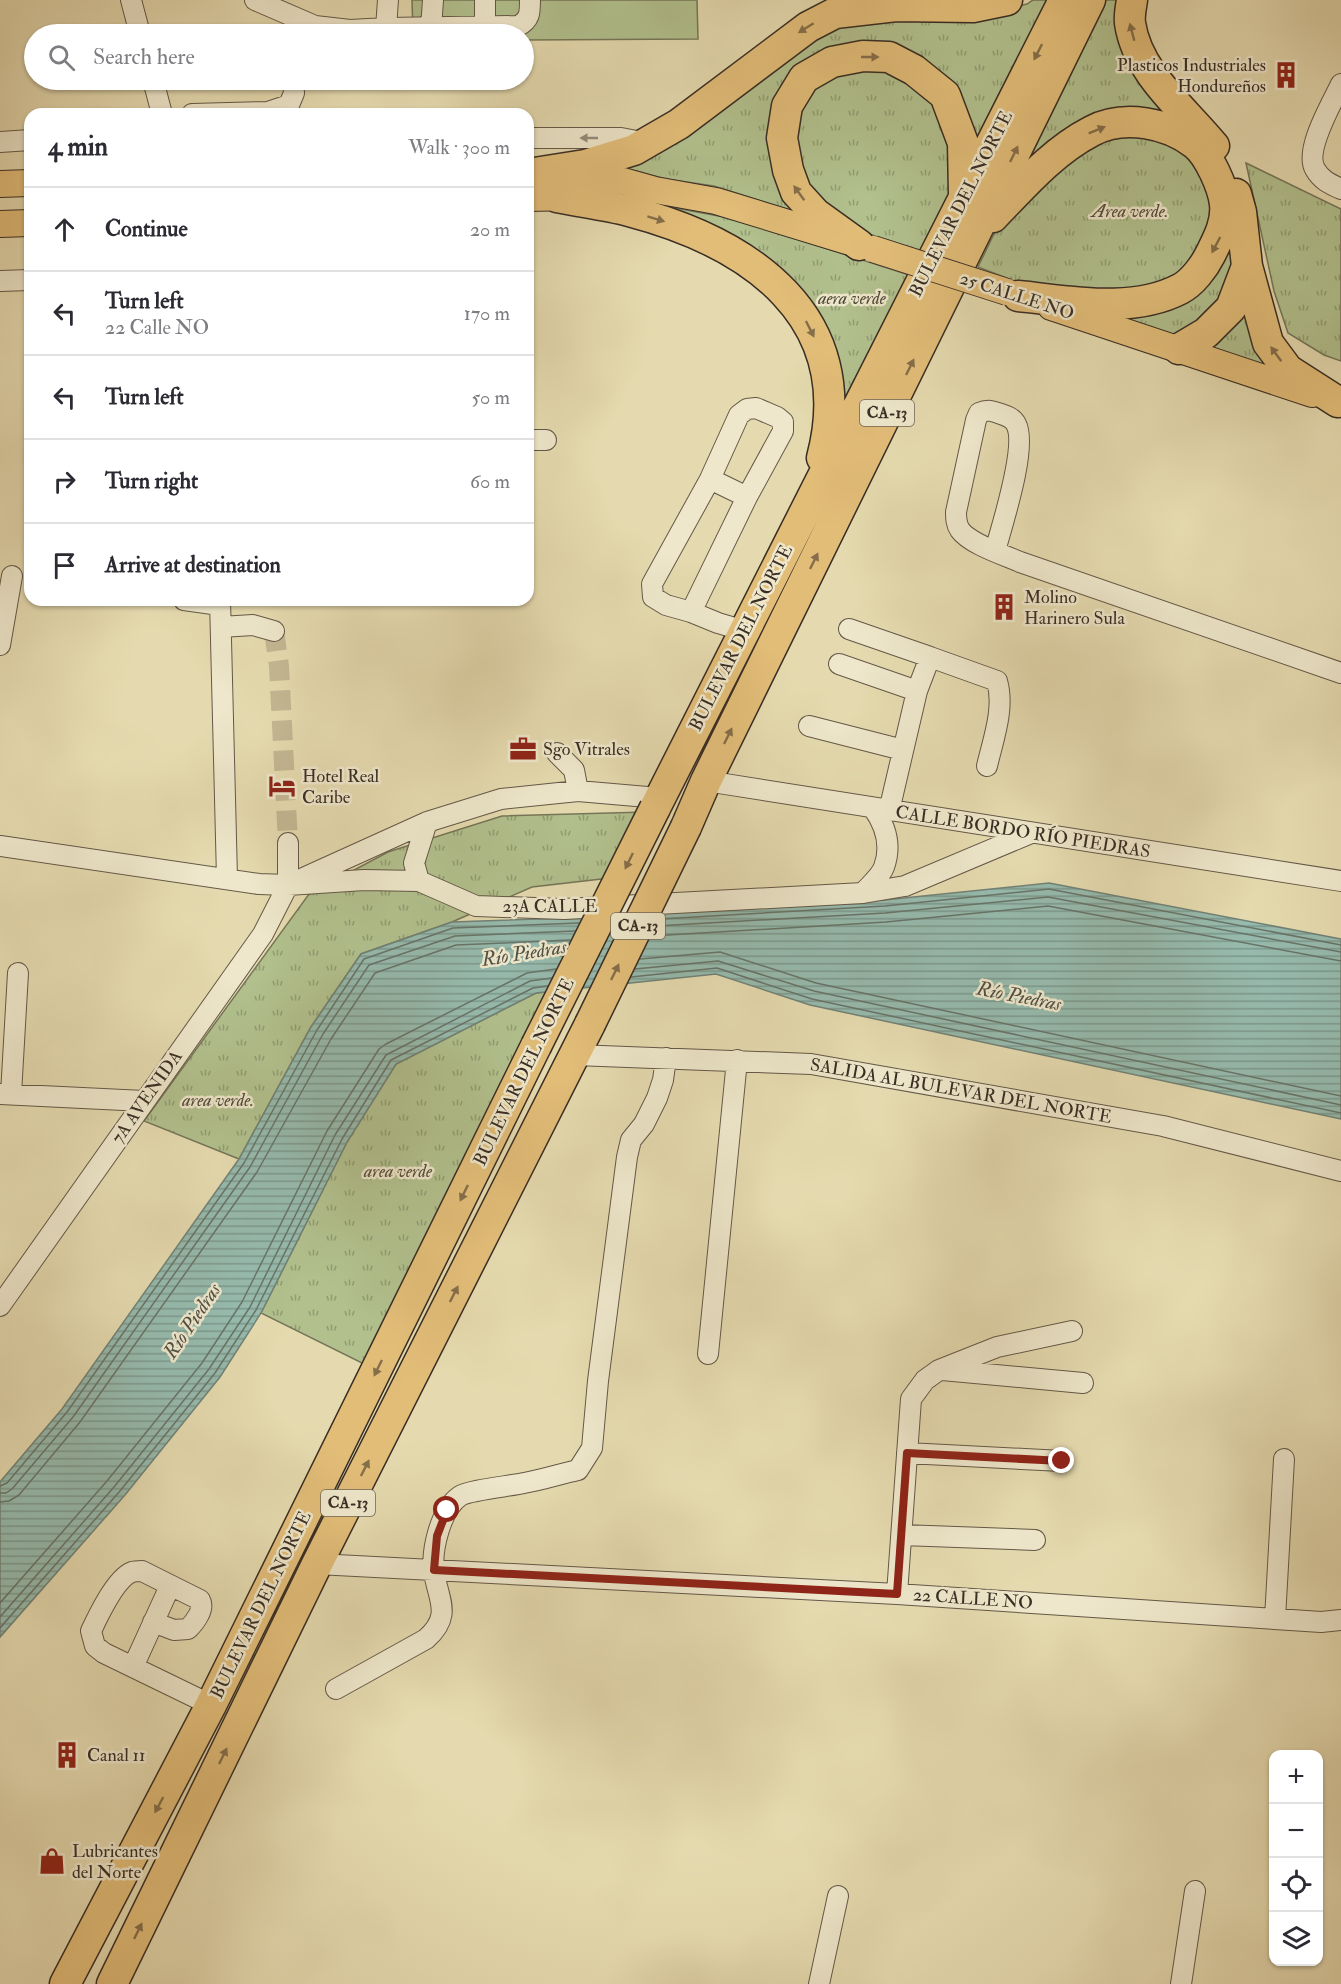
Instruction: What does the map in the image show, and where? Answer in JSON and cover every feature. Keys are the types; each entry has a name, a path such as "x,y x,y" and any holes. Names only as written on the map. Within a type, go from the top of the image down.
{"highway":[{"path":"534,173 585,165 634,150 679,124 808,27 835,13 895,3 973,7 1007,0"},
{"name":"BULEVAR DEL NORTE","path":"69,1980 211,1705 657,803 1064,0"},
{"name":"BULEVAR DEL NORTE","path":"112,1984 317,1564 575,1055 706,782 1090,0"},
{"path":"1132,0 1130,22 1137,51 1159,84 1194,121 1224,158 1241,212 1246,266 1269,343 1288,370 1340,403"},
{"path":"866,247 816,213 796,192 788,170 782,138 787,106 804,78 832,62 863,56 889,57 914,70 945,95 963,143 964,199"},
{"path":"974,236 1037,172 1068,146 1094,130 1123,122 1166,127 1197,145 1216,173 1226,204 1223,231 1204,265 1182,289 1144,301 1101,303 1013,294"},
{"path":"558,197 628,210 700,235 740,256 780,287 802,313 827,368 830,397 828,432 811,500"},
{"path":"1179,349 1206,333 1231,308 1246,266"}],"main road":[{"path":"534,174 623,181 655,190"},
{"path":"0,184 24,183"},
{"path":"534,198 623,195 655,190"},
{"name":"25 CALLE NO","path":"655,190 747,209 1013,294 1340,403"},
{"path":"0,224 24,223"}],"street":[{"path":"131,0 137,24"},
{"path":"386,24 388,0"},
{"path":"431,24 433,0"},
{"path":"485,0 485,24"},
{"path":"522,24 530,14 530,0"},
{"path":"268,2 311,24"},
{"path":"1341,84 1313,146 1313,167 1325,182 1341,189"},
{"path":"156,90 160,108"},
{"path":"280,108 289,105 294,90"},
{"path":"534,138 621,138 646,143"},
{"path":"0,142 24,140"},
{"path":"0,281 24,280"},
{"path":"691,612 747,497 783,431 783,422 756,408 747,409 739,415 710,479 652,584 653,597 666,605 745,631"},
{"path":"995,551 1015,469 1019,436 1016,422 1011,418 992,411 985,411 979,413 976,420 959,496 957,522 967,537 995,551 1020,562 1341,673"},
{"path":"710,479 747,497"},
{"path":"0,645 14,576"},
{"path":"220,606 227,878"},
{"path":"221,627 254,625 274,631"},
{"path":"849,629 997,681 1000,692 998,713 987,766"},
{"path":"863,893 884,868 888,838 881,810 903,750 917,691 930,657"},
{"path":"839,664 917,691"},
{"path":"809,726 903,750"},
{"path":"558,753 574,770 578,791"},
{"name":"CALLE BORDO RÍO PIEDRAS","path":"706,782 1341,881"},
{"name":"23A CALLE","path":"288,885 427,822 501,799 578,791 657,803"},
{"path":"419,881 414,863 427,822"},
{"name":"23A CALLE","path":"0,846 260,884 288,885 364,880 419,881 476,906 564,909 863,893 905,886 1032,833"},
{"path":"288,843 288,885"},
{"name":"7A AVENIDA","path":"0,1306 263,934 288,885"},
{"path":"18,973 6,1094 144,1101"},
{"name":"SALIDA AL BULEVAR DEL NORTE","path":"575,1055 811,1064 1163,1126 1341,1171"},
{"path":"336,1689 426,1639 437,1630 443,1605 434,1570 437,1536 447,1510 462,1494 526,1483 578,1470 592,1448 599,1370 627,1157 631,1140 644,1124 657,1098 663,1080 666,1058"},
{"path":"708,1354 737,1060"},
{"path":"897,1594 912,1399 925,1380 939,1370 997,1347 1072,1331"},
{"path":"939,1370 1083,1383"},
{"path":"907,1453 1062,1461"},
{"path":"1275,1619 1284,1459"},
{"path":"902,1535 1035,1540"},
{"name":"22 CALLE NO","path":"317,1564 897,1594 1321,1622 1341,1620"},
{"path":"153,1622 174,1630 188,1629 202,1608 200,1600 142,1571 132,1572 122,1579 103,1606 91,1631 95,1646 104,1653 211,1705"},
{"path":"133,1667 170,1586"},
{"path":"1181,1984 1195,1891"},
{"path":"819,1984 838,1896"}],"green space":[{"path":"412,0 697,0 698,39 534,40 534,24 413,24"},
{"path":"1033,0 1050,0 972,154 971,143 886,48 778,107 806,215 714,186 666,179 617,166 845,19 976,16 1027,4"},
{"path":"1106,0 1124,0 1190,127 1119,114 1018,182"},
{"path":"882,66 936,101 952,136 955,188 921,251 848,227 803,187 794,111 809,85 836,71"},
{"name":"Area verde.","path":"1161,133 1209,176 1216,216 1178,280 1139,293 1038,290 978,267 994,234 1043,180 1099,136"},
{"path":"1246,163 1341,209 1341,361 1324,355 1288,333 1274,291"},
{"name":"aera verde","path":"644,205 735,219 909,275 838,411 818,318"},
{"path":"1229,236 1238,263 1224,303 1182,339 1100,311 1146,309"},
{"path":"1246,290 1277,370 1202,344"},
{"name":"area verde.","path":"646,812 610,878 532,887 452,922 361,954 311,1027 239,1159 144,1121 309,894 388,852 502,816"},
{"name":"area verde","path":"556,991 366,1365 261,1313 347,1142 396,1064 536,993"}],"water":[{"name":"Río Piedras","path":"1049,883 1341,939 1341,1119 810,1005 716,974 536,993 396,1064 347,1142 261,1313 220,1377 125,1495 0,1637 0,1482 62,1409 239,1159 311,1027 361,954 452,922 567,918 884,900"}],"tunnel":[{"path":"274,631 279,666 288,843"}],"place":[{"name":"Plasticos Industriales Hondureños","path":"1286,75"},
{"name":"Molino Harinero Sula","path":"1004,607"},
{"name":"Sgo Vitrales","path":"523,749"},
{"name":"Hotel Real Caribe","path":"282,786"},
{"name":"Canal 11","path":"67,1755"},
{"name":"Lubricantes del Norte","path":"52,1861"}],"route":[{"path":"447,1510 437,1536 434,1570 897,1594 907,1453 1062,1461"}]}
